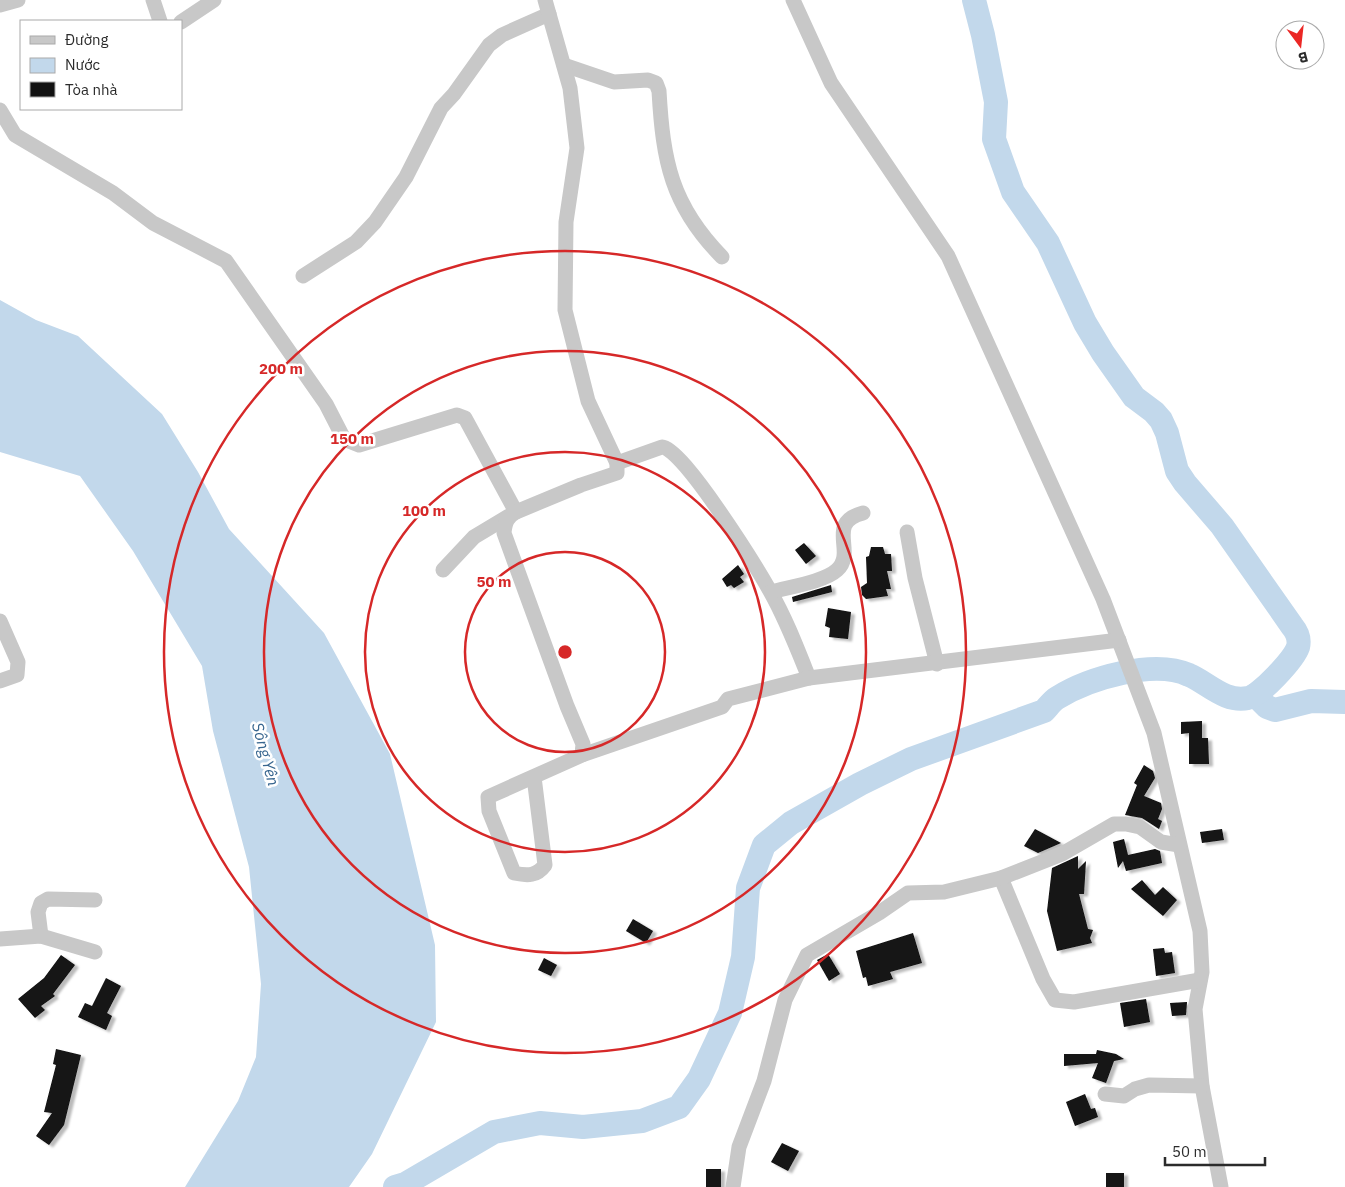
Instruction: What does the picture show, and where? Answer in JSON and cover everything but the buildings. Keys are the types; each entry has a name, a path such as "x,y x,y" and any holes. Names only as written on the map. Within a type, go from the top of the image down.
{"street":[{"path":"0,5 18,0"},
{"path":"153,0 160,20"},
{"path":"182,21 214,0"},
{"path":"793,0 832,83 948,256 1103,599 1154,733 1200,931 1200,980 1194,1009 1202,1086 1221,1187"},
{"path":"303,276 341,254 371,227 403,182 441,108 454,94 489,45 547,7 570,88 577,148 566,222 565,310 588,400 617,463 617,473 581,484 512,514 474,537 443,570"},
{"path":"564,65 614,82 648,80 656,83 659,91 664,151 673,184 692,222 722,257"},
{"path":"0,110 15,136 113,193 154,222 226,261 326,404 344,439 359,445 457,415 465,418 512,514"},
{"path":"617,463 662,447 673,452 703,488 771,592 809,678"},
{"path":"771,592 825,577 838,569 844,556 844,526 850,518 863,513"},
{"path":"512,514 505,523 504,533 567,706 583,744 582,755"},
{"path":"906,532 915,578 937,664"},
{"path":"0,620 18,662 17,676 0,681"},
{"path":"534,777 546,865 540,872 528,876 514,873 489,811 488,797 582,755 722,708 728,699 809,678 1122,646"},
{"path":"733,1187 740,1147 764,1081 785,1000 807,955 879,913 908,893 944,892 1001,878 1062,854 1114,824 1140,827 1161,842 1179,846"},
{"path":"1001,878 1043,979 1055,1000 1074,1002 1200,980"},
{"path":"41,936 38,912 41,902 48,900 95,900"},
{"path":"0,939 41,936 94,952"},
{"path":"1105,1094 1124,1096 1135,1089 1149,1085 1202,1086"}],"water":[{"name":"Sông Yên","path":"0,300 36,320 78,336 162,414 198,472 229,529 324,633 390,754 435,945 436,1022 372,1154 349,1187 185,1187 238,1101 256,1057 261,984 249,867 213,731 202,666 133,551 80,476 0,452"}],"waterway":[{"path":"395,1187 405,1184 494,1132 540,1123 583,1127 642,1121 679,1107 699,1079 730,1013 743,957 748,888 764,845 791,823 860,784 911,759 1044,711 1057,698 1086,684 1122,673 1158,669 1189,675 1232,698 1248,698 1260,691 1276,676 1298,647 1297,633 1294,628 1222,526 1177,471 1167,433 1161,420 1154,412 1134,397 1103,353 1085,323 1048,243 1013,192 994,139 996,102 974,0"},
{"path":"1255,695 1267,707 1275,710 1311,701 1345,702"}]}
